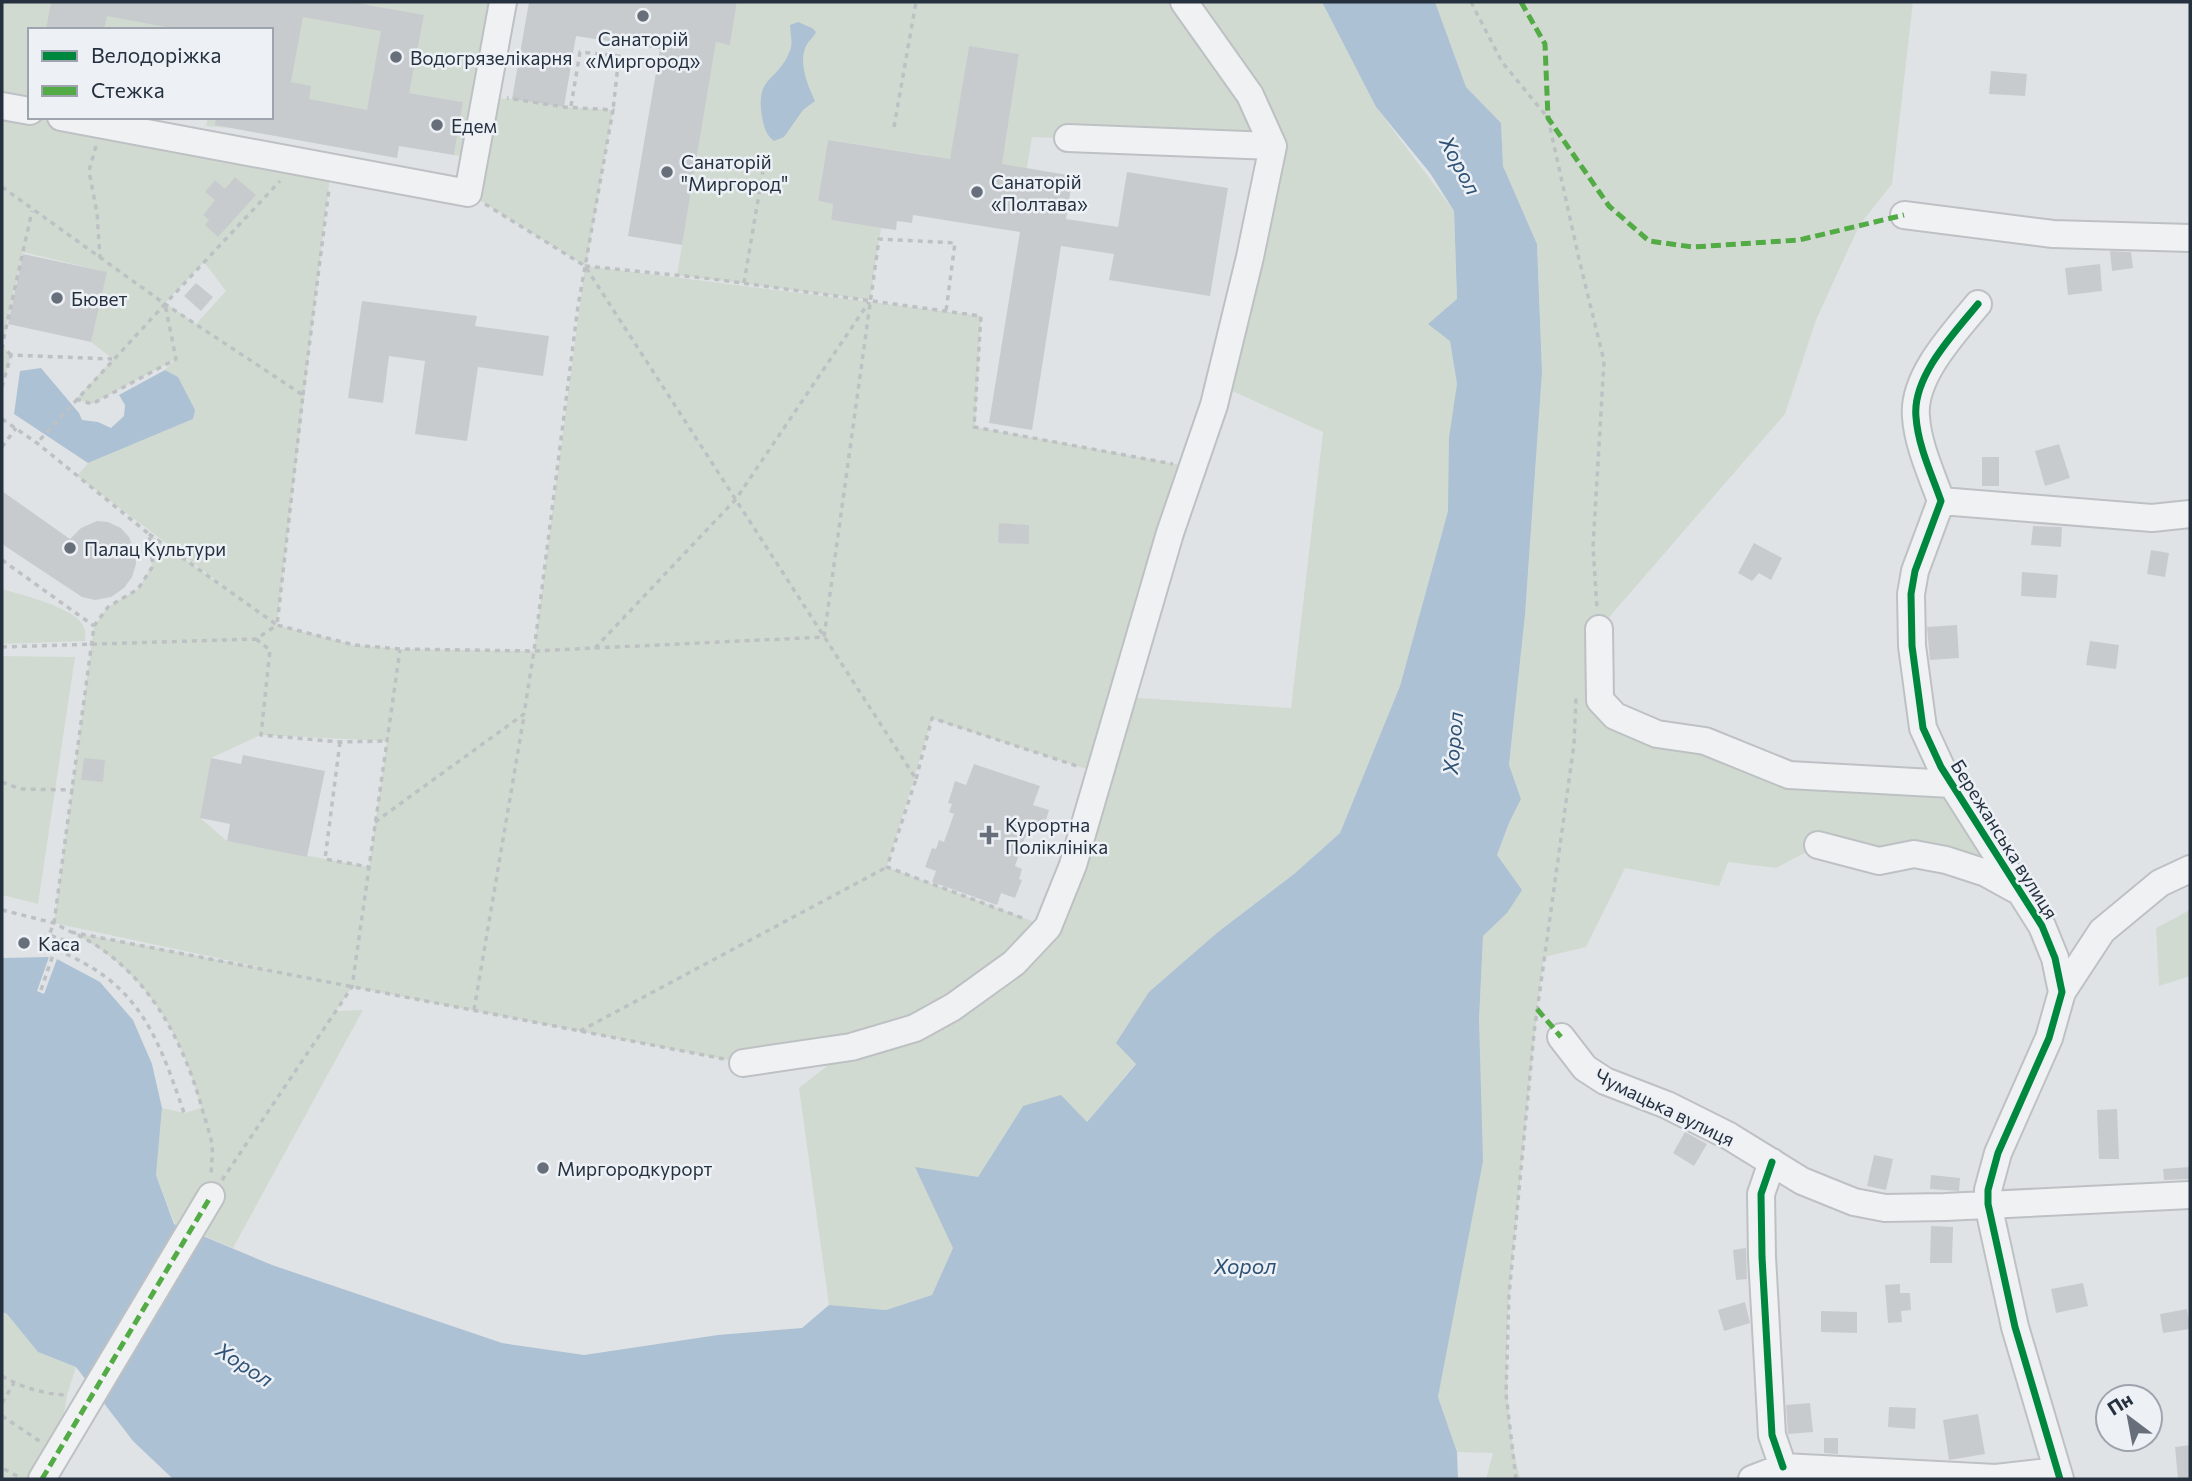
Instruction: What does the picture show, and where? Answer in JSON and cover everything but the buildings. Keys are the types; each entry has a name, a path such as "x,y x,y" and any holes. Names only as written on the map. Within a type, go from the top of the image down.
{"street":[{"path":"71,119 468,193 503,2"},
{"path":"743,1063 852,1047 915,1028 953,1007 1014,963 1048,927 1073,865 1170,533 1214,405 1250,257 1273,146 1250,95 1184,2"},
{"path":"2,106 28,111"},
{"path":"1068,138 1273,146"},
{"path":"1904,215 2053,234 2188,230"},
{"path":"1978,304 1936,354 1917,399 1916,416 1922,446 1941,501 2152,518 2190,514"},
{"name":"Бережанська вулиця","path":"1941,501 1915,571 1911,594 1912,646 1923,727 1951,784 2042,926 2055,958 2062,992 2049,1038 1998,1153 1988,1190 1988,1204 2015,1327 2058,1475"},
{"path":"1599,629 1600,700 1615,716 1657,734 1705,741 1789,775 1951,784"},
{"path":"1818,845 1879,861 1914,854 1946,860 1986,873 2017,890"},
{"path":"2062,992 2102,931 2160,883 2190,869"},
{"name":"Чумацька вулиця","path":"1561,1037 1585,1068 1605,1081 1667,1105 1729,1136 1802,1181 1854,1202 1885,1208 1945,1207 2190,1195"},
{"path":"1772,1162 1760,1194 1762,1257 1772,1435 1783,1467"},
{"path":"42,1479 211,1196"},
{"path":"1752,1479 1783,1467 1996,1478 2058,1475"}],"path":[{"path":"894,127 916,2"},
{"path":"1471,2 1502,62 1548,118 1578,259 1604,361 1593,547 1599,629"},
{"path":"474,1010 534,651 578,306 613,110 619,57 580,52 571,106"},
{"path":"487,98 613,110"},
{"path":"100,258 97,213 89,170 102,125"},
{"path":"37,443 299,162"},
{"path":"2,647 256,639 277,625 331,168"},
{"path":"744,283 763,170"},
{"path":"2,187 165,304 303,395"},
{"path":"468,193 585,266 916,779"},
{"path":"32,211 2,346 11,355 113,359"},
{"path":"824,637 879,239 955,243 946,311"},
{"path":"585,266 744,283 981,316 974,427 1192,467"},
{"path":"595,648 736,499 870,300"},
{"path":"76,399 92,404 176,359 165,304"},
{"path":"2,387 11,355"},
{"path":"2,419 37,443 149,534 277,625 354,645 400,649 534,651 824,637"},
{"path":"2,447 16,428"},
{"path":"65,952 69,942 49,935 54,923 94,626 107,607 138,589 153,566 149,534"},
{"path":"2,560 94,626"},
{"path":"256,639 270,650 261,735 340,742 386,741"},
{"path":"211,1196 352,987 400,649"},
{"path":"1516,1479 1506,1394 1509,1295 1534,1033 1574,744 1577,689"},
{"path":"375,822 524,714"},
{"path":"579,1031 887,867 916,779 932,719 1100,773"},
{"path":"340,742 325,859 369,867"},
{"path":"2,782 20,789 73,790"},
{"path":"887,867 1048,927"},
{"path":"2,910 54,923 88,940 134,975 170,1026 194,1080 212,1144 211,1196"},
{"path":"71,932 743,1063"},
{"path":"38,943 65,952 105,974 143,1015 165,1057 184,1113"},
{"path":"41,990 55,949"},
{"path":"2,1376 14,1383 49,1394 67,1395"},
{"path":"2,1403 14,1383"},
{"path":"2,1416 63,1443"},
{"path":"4,1469 23,1479"}],"shaded area":[{"path":"2,2 503,2 486,98 613,110 586,266 981,316 975,427 1192,467 1123,697 1291,708 1323,432 1219,385 1273,147 1032,137 1024,185 999,182 1019,54 969,46 948,175 927,155 828,140 818,201 833,204 831,220 881,228 870,300 677,275 716,42 730,44 737,2 1322,2 1376,107 1454,211 1457,300 1450,341 1457,384 1448,511 1400,686 1340,833 1294,874 1218,932 1136,1063 1086,1123 1023,1106 978,1177 953,1248 932,1295 886,1310 829,1305 799,1088 850,1048 743,1063 352,987 336,1011 363,1010 233,1248 175,1224 156,1175 162,1108 184,1113 201,1108 183,1053 156,1005 139,983 97,947 71,932 288,973 54,923 94,626 108,607 138,589 152,566 149,534 237,596 77,476 88,463 193,419 178,377 165,370 174,360 92,404 76,399 113,359 91,342 106,272 23,252 2,346","holes":["28,28 273,28 273,119 208,119 206,126 231,128 397,158 409,93 463,102 454,155 475,158 468,193 585,266 534,651 400,649 354,645 277,625 331,168 113,119 28,119","204,262 226,291 196,324 165,303","932,719 1099,773 1048,927 887,867","261,735 387,741 369,867 227,841 200,818 211,758"]},
{"path":"1435,2 1913,2 1892,184 1859,226 1816,320 1785,414 1599,629 1600,700 1789,775 1951,784 2017,889 1986,873 1818,846 1776,868 1728,862 1719,886 1625,868 1586,947 1544,957 1507,1342 1509,1411 1520,1479 1486,1479 1493,1453 1457,1452 1438,1397 1452,1319 1479,1020 1483,936 1507,913 1497,855 1521,799 1509,765 1525,615 1542,372 1537,244 1503,166 1501,123 1466,87"},
{"path":"2,346 11,355 2,387"},
{"path":"2,589 73,615 85,630 85,641 2,644"},
{"path":"2,656 75,657 38,904 2,895"},
{"path":"2190,910 2190,976 2159,986 2156,928"},
{"path":"2,1312 7,1314 38,1352 76,1367 67,1395 58,1453 42,1479 2,1479"}],"water":[{"name":"Хорол","path":"1322,2 1435,2 1466,87 1501,123 1503,166 1537,244 1542,372 1525,615 1509,765 1521,799 1497,855 1522,890 1507,913 1483,936 1479,1020 1483,1161 1438,1397 1457,1452 1458,1479 173,1479 133,1441 76,1367 38,1352 7,1314 2,1312 2,958 49,957 37,991 44,994 57,959 100,982 133,1020 152,1064 162,1108 156,1175 174,1224 272,1265 502,1343 584,1355 718,1335 802,1328 829,1305 886,1310 932,1295 953,1248 915,1167 978,1177 1023,1106 1061,1095 1087,1122 1136,1064 1116,1043 1149,992 1340,833 1400,686 1448,511 1449,438 1457,384 1450,341 1428,324 1457,299 1454,211 1430,173 1376,107"},
{"path":"798,22 816,32 806,46 803,60 815,101 803,110 784,137 774,141 767,133 762,117 762,94 764,86 789,53 792,42 790,25"},
{"path":"41,368 82,420 98,422 111,428 124,416 125,405 119,395 165,370 178,377 195,410 193,419 88,463 14,414 20,371"}],"marked path":[{"path":"1521,2 1545,44 1548,118 1609,206 1649,241 1693,247 1799,240 1904,215"},
{"path":"1537,1009 1561,1037"},
{"path":"42,1479 211,1196"}],"cycle path":[{"path":"1978,304 1937,356 1921,387 1917,402 1919,439 1941,501 1915,571 1911,594 1912,646 1923,728 1941,767 2042,926 2055,958 2062,992 2049,1038 1998,1153 1988,1190 1988,1204 2015,1327 2060,1479"},
{"path":"1772,1162 1761,1194 1762,1257 1772,1435 1783,1467"}],"place":[{"name":"Санаторій «Миргород»","path":"643,16"},
{"name":"Водогрязелікарня","path":"396,57"},
{"name":"Едем","path":"437,125"},
{"name":"Санаторій \"Миргород\"","path":"667,172"},
{"name":"Санаторій «Полтава»","path":"977,192"},
{"name":"Бювет","path":"57,298"},
{"name":"Палац Культури","path":"70,548"},
{"name":"Курортна Поліклініка","path":"989,835"},
{"name":"Каса","path":"24,943"},
{"name":"Миргородкурорт","path":"543,1168"}]}
